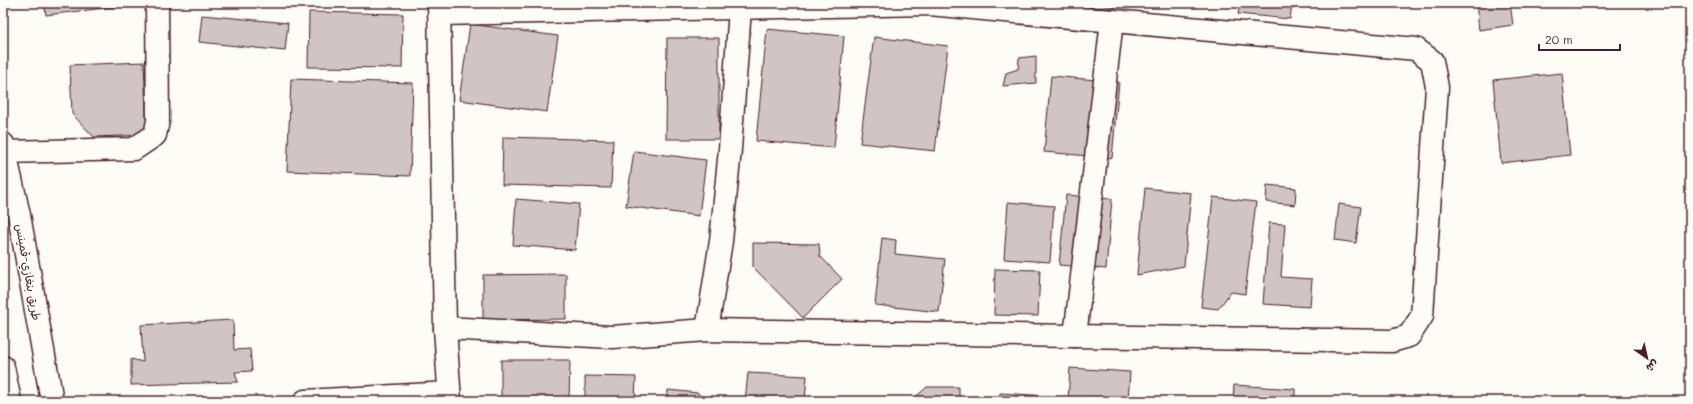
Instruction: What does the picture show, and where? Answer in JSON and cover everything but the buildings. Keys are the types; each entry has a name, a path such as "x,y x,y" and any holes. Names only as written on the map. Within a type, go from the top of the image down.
{"street":[{"path":"4,148 134,149 155,135 158,121 157,3"},
{"path":"305,401 449,397 445,328 440,8 740,8 929,4 1416,49 1432,61 1437,87 1422,316 1409,336 1392,341 707,330 612,337 445,328"},
{"path":"707,330 721,241 730,149 740,8"},
{"path":"1075,336 1112,21"},
{"name":"طريق بنغازي-قمينس","path":"4,148 11,217 52,401"},
{"path":"3,367 7,396"}]}
